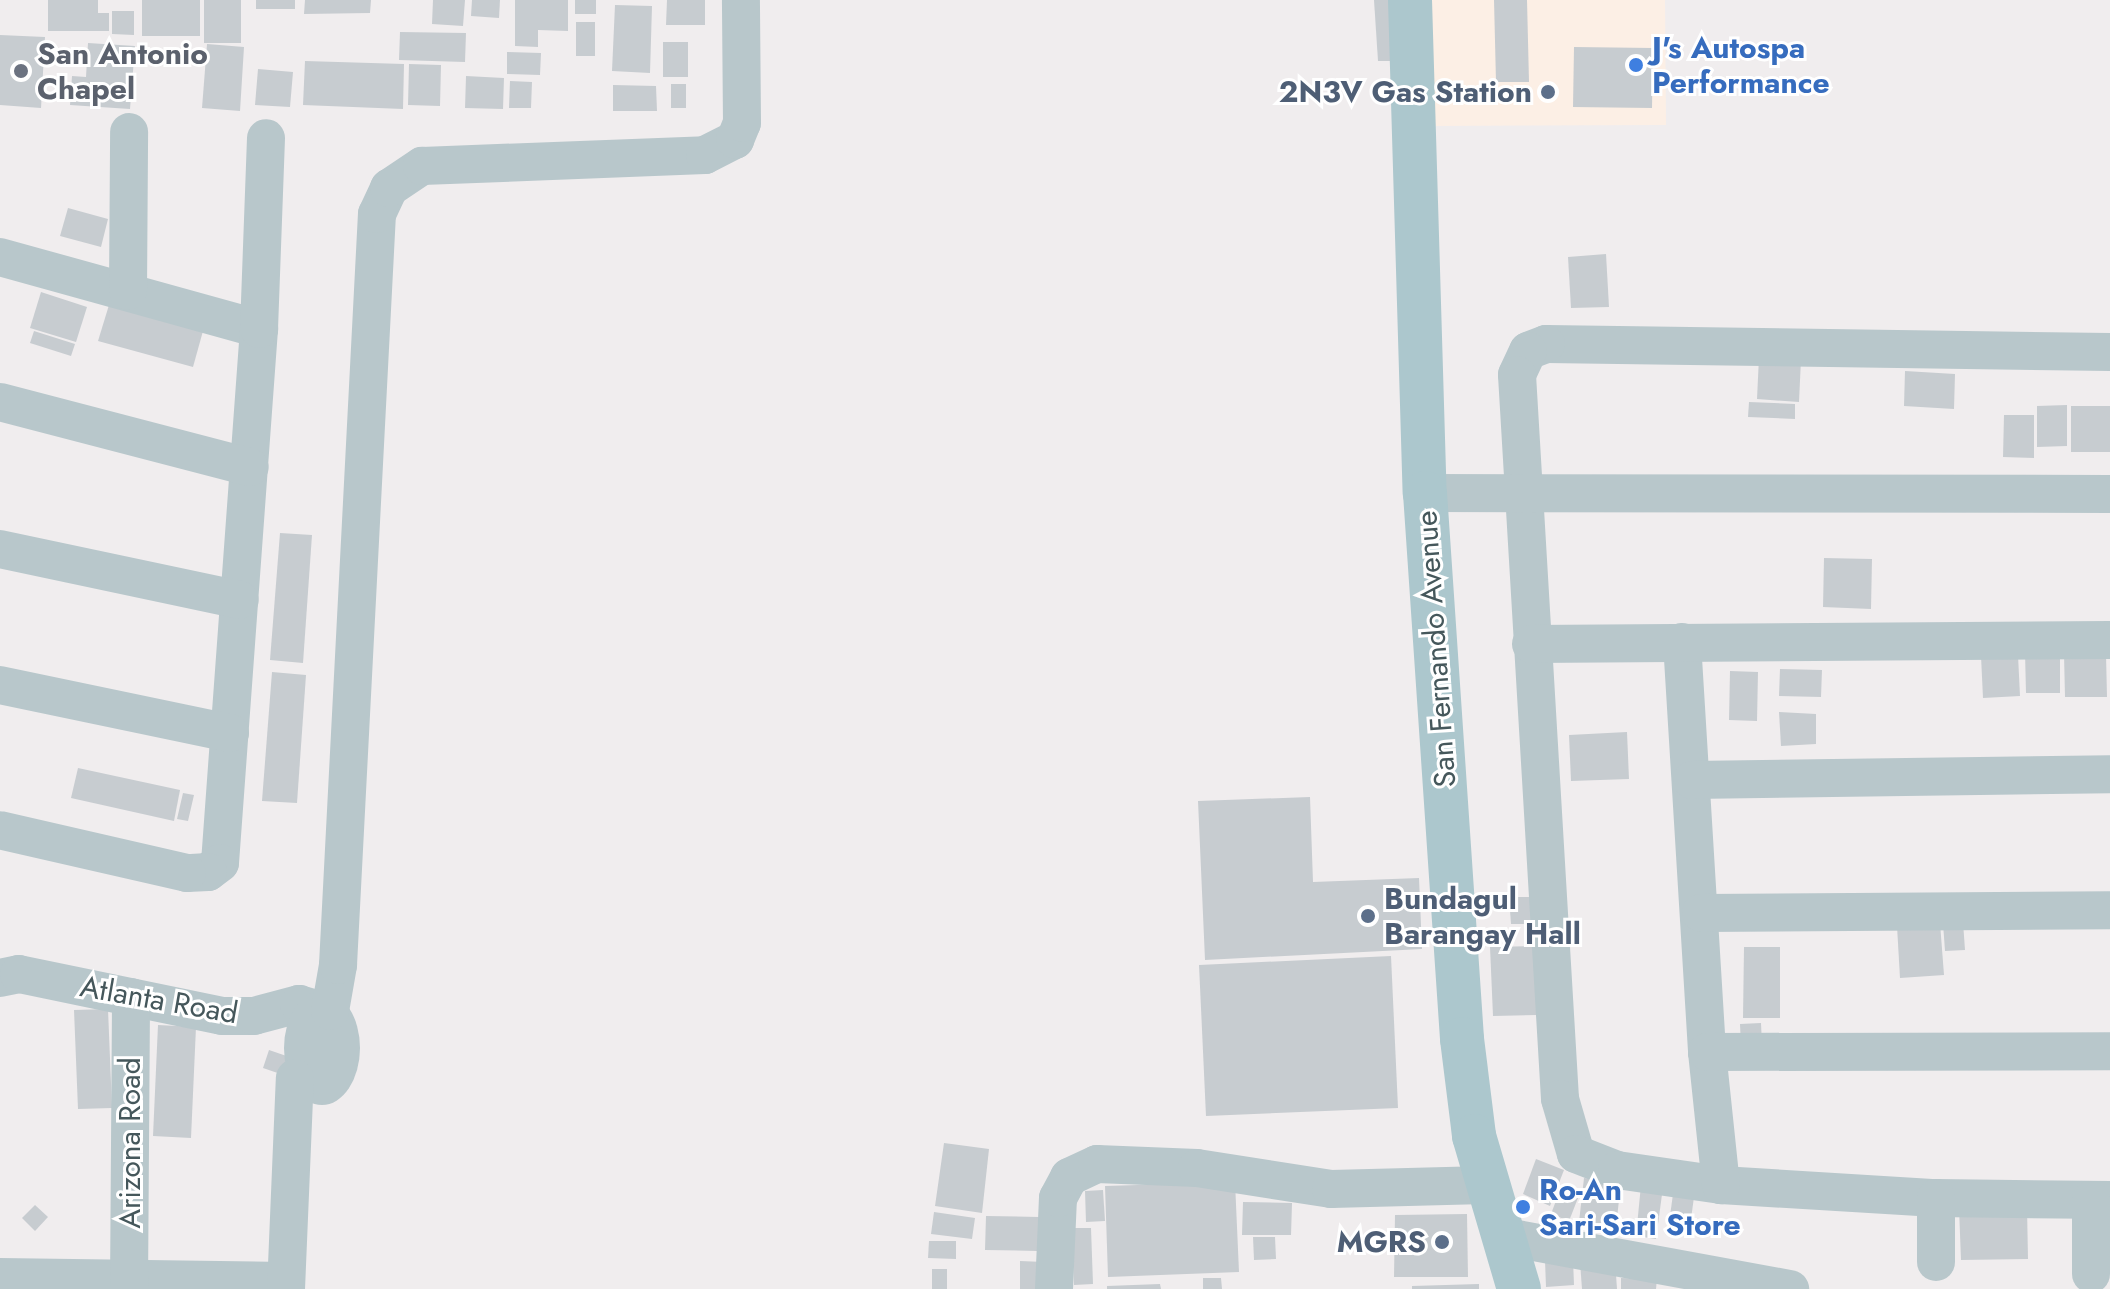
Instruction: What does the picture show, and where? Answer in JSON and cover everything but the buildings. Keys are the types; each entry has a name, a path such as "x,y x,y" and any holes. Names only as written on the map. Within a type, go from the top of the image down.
{"main road":[{"name":"San Fernando Avenue","path":"1410,0 1425,493 1464,1064 1485,1185 1506,1237 1519,1289"}],"street":[{"path":"0,1277 129,1284 286,1285 309,1040 338,965 377,214 389,188 422,166 705,155 735,140 742,123 741,0"},
{"path":"128,291 129,132"},
{"path":"0,830 187,873 208,872 220,863 259,329 266,138"},
{"path":"0,257 259,329"},
{"path":"2091,1274 2100,1200 1936,1198 1721,1185 1591,1163 1576,1154 1569,1141 1560,1099 1517,375 1528,351 1546,344 2110,352"},
{"path":"0,402 250,467"},
{"path":"1425,493 2110,494"},
{"path":"0,549 240,600"},
{"path":"1531,644 2110,640"},
{"path":"1682,642 1701,913 1707,1052 1721,1185"},
{"path":"0,685 230,733"},
{"path":"1692,780 2110,774"},
{"path":"1701,913 2110,910"},
{"name":"Atlanta Road","path":"0,978 19,974 240,1018 299,1004 309,1040"},
{"name":"Arizona Road","path":"129,1284 131,997"},
{"path":"1707,1052 2110,1051"},
{"path":"1054,1289 1058,1198 1069,1177 1097,1164 1197,1168 1331,1189 1485,1185"},
{"path":"1936,1198 1936,1262"},
{"path":"1506,1237 1790,1289"}],"shaded area":[{"name":"2N3V Gas Station","path":"1429,0 1665,0 1666,125 1430,126"}],"place":[{"name":"J's Autospa Performance","path":"1636,65"},
{"name":"San Antonio Chapel","path":"21,71"},
{"name":"2N3V Gas Station","path":"1548,92"},
{"name":"Bundagul Barangay Hall","path":"1368,916"},
{"name":"Ro-An Sari-Sari Store","path":"1523,1207"},
{"name":"MGRS","path":"1442,1242"}]}
